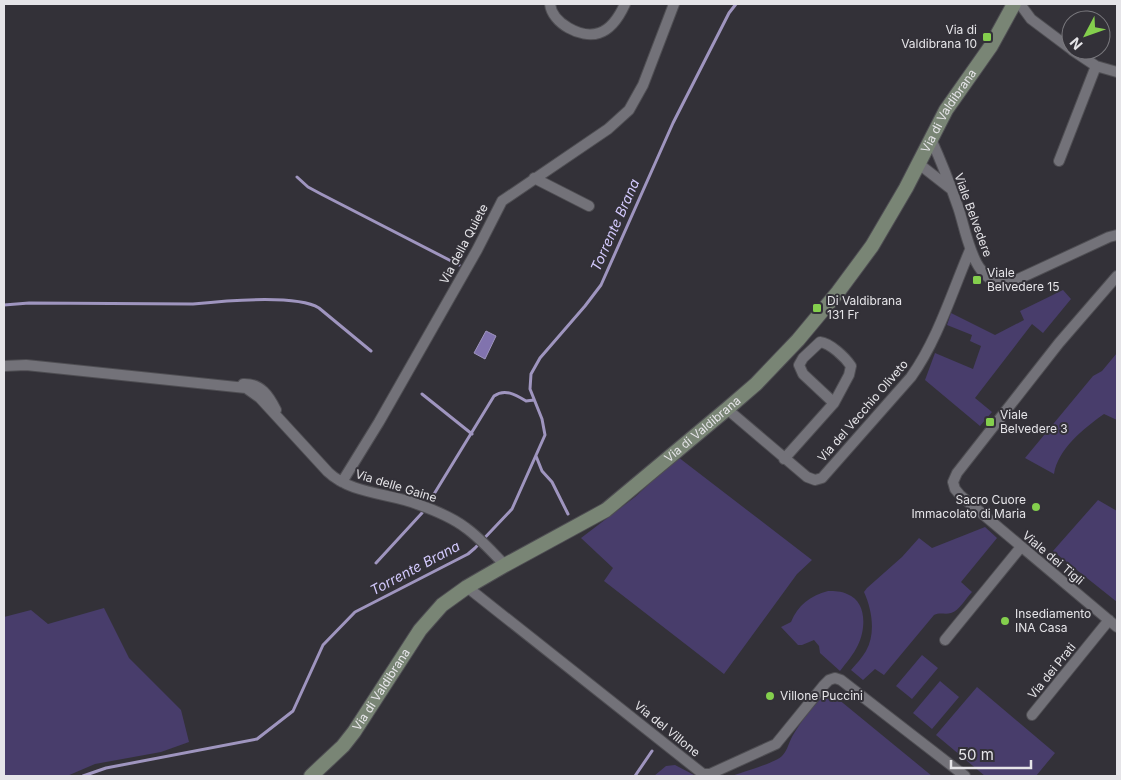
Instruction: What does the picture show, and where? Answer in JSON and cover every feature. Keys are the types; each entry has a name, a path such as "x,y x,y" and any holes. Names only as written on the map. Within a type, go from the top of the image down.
{"street":[{"path":"550,4 553,14 561,23 575,30 595,34 606,30 619,16 625,4"},
{"name":"Via della Quiete","path":"342,482 379,422 477,250 500,204 505,198 608,129 629,110 643,85 674,4"},
{"path":"1014,7 1061,42"},
{"name":"Via di Valdibrana","path":"311,776 343,746 354,732 426,622 442,605 467,587 606,510 727,409 782,358 838,292 876,240 919,164 946,110 991,46 1014,7"},
{"path":"1087,60 1096,66 1117,72"},
{"path":"1059,161 1096,66"},
{"name":"Viale Belvedere","path":"931,139 952,190 965,228 970,250 981,269 996,281 1003,283 1014,281 1117,235"},
{"path":"919,164 952,190"},
{"path":"534,178 589,206"},
{"name":"Via del Vecchio Oliveto","path":"727,409 784,459 810,479 818,480 825,475 920,363 932,342 970,250"},
{"name":"Viale dei Tigli","path":"1113,624 960,495 954,486 954,478 1059,343 1117,276"},
{"path":"784,459 834,403 849,375 851,366 828,345 820,342 803,358 799,365 803,374 834,403"},
{"name":"Via delle Gaine","path":"4,366 26,365 231,386 247,384 256,386 270,399 285,426 328,472 342,482 416,503 456,521 474,535 505,565"},
{"path":"945,640 1021,547"},
{"name":"Via del Villone","path":"467,587 701,772 710,774 779,742 824,685 829,680 835,678 841,680 965,776"},
{"name":"Via dei Prati","path":"1032,715 1113,624"}],"shaded area":[{"path":"1063,290 1071,299 1043,333 1032,324 975,398 992,412 980,426 925,380 935,353 973,369 981,346 970,341 972,335 947,325 951,313 995,335 1024,320 1020,311"},
{"path":"486,331 496,336 485,359 474,353"},
{"path":"1117,353 1117,420 1104,414 1088,426 1066,448 1056,465 1054,474 1025,458 1093,376 1102,371"},
{"path":"678,457 812,560 797,574 724,674 604,581 613,568 581,538 635,497"},
{"path":"1098,500 1117,511 1117,602 1053,551"},
{"path":"985,527 997,538 961,582 972,592 960,607 951,613 934,615 884,675 875,669 863,680 851,670 866,651 871,637 871,614 864,592 867,588 902,557 919,538 932,548"},
{"path":"828,591 842,592 854,598 863,616 861,639 840,671 820,653 819,646 814,640 798,645 781,627 791,622 805,602"},
{"path":"104,608 129,658 181,710 189,742 161,752 95,764 67,776 4,776 4,617 31,610 48,624"},
{"path":"922,655 938,668 912,699 896,686"},
{"path":"940,681 959,697 932,729 913,713"},
{"path":"977,687 1055,753 1036,776 985,776 936,735"},
{"name":"Villone Puccini","path":"832,694 932,776 731,776 766,764 782,756 808,714 819,701"},
{"path":"675,765 696,776 654,776 666,766"}],"waterway":[{"name":"Torrente Brana","path":"83,776 106,768 257,739 293,711 323,645 355,612 468,554 512,509 545,435 542,419 530,389 531,374 540,358 601,285 673,123 729,13 736,4"},
{"path":"297,177 308,187 459,265"},
{"path":"4,305 29,303 193,304 222,301 294,301 319,308 371,351"},
{"path":"431,499 494,396 506,392 526,401 534,400"},
{"path":"422,394 472,434"},
{"path":"536,456 542,471 552,482 568,514"},
{"path":"376,563 422,513"},
{"path":"635,776 652,751"}],"place":[{"name":"Via di Valdibrana 10","path":"987,37"},
{"name":"Viale Belvedere 15","path":"977,280"},
{"name":"Di Valdibrana 131 Fr","path":"817,308"},
{"name":"Viale Belvedere 3","path":"990,422"},
{"name":"Sacro Cuore Immacolato di Maria","path":"1036,507"},
{"name":"Insediamento INA Casa","path":"1005,621"},
{"name":"Villone Puccini","path":"770,696"}]}
